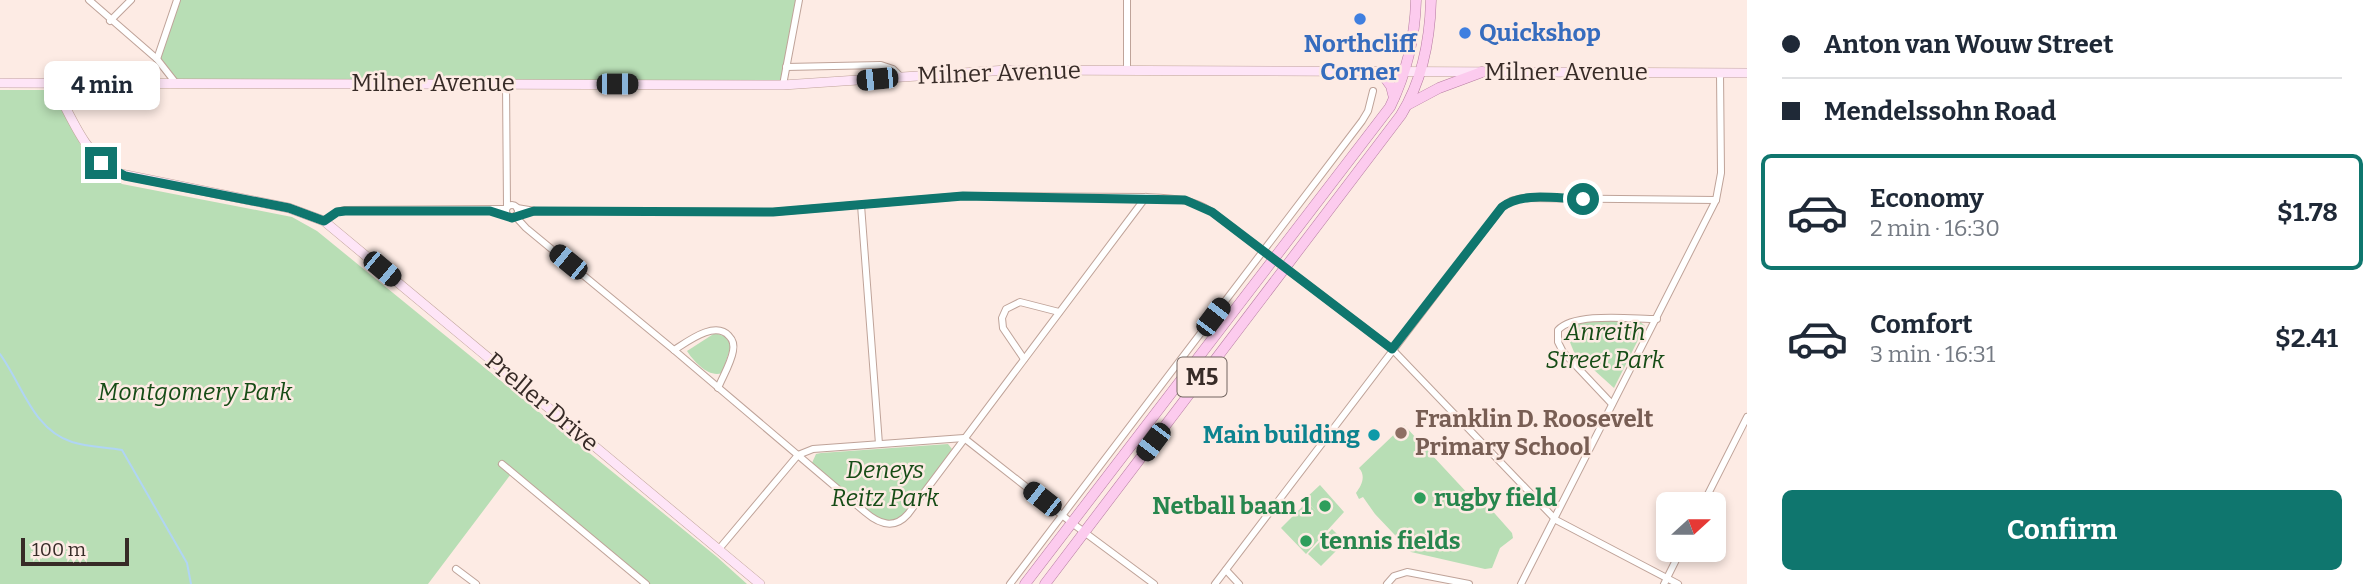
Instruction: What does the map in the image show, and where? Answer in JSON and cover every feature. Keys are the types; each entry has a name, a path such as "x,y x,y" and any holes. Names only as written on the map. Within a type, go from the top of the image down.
{"main road":[{"name":"M5","path":"1026,584 1374,129 1394,98 1406,72 1413,37 1416,0"},
{"name":"M5","path":"1045,584 1408,104 1421,72 1430,27 1431,0"},
{"name":"Milner Avenue","path":"0,83 783,85 1007,70 1747,73"},
{"path":"1381,72 1391,86 1394,98"},
{"path":"1408,104 1439,88 1482,72"},
{"name":"Preller Drive","path":"53,83 86,143 101,163 116,173 289,208 324,221 760,584"}],"street":[{"path":"89,0 157,59 175,82"},
{"path":"110,21 131,0"},
{"path":"157,59 177,0"},
{"path":"783,85 799,0"},
{"path":"1127,71 1128,0"},
{"path":"786,67 881,65 893,69 900,76"},
{"path":"1521,584 1556,520 1716,200 1721,173 1720,73"},
{"path":"506,83 507,190 511,211 526,228 872,518 891,524 902,520 908,514 1146,197"},
{"path":"1010,584 1362,121 1368,111 1373,91"},
{"path":"324,221 337,212 345,211 773,212 963,196 1146,197 1185,200 1202,206 1392,349 1556,520 1665,582 1678,584"},
{"path":"1215,584 1497,212 1511,201 1522,198 1716,200"},
{"path":"861,205 879,444"},
{"path":"1024,359 1003,328 1002,318 1006,309 1020,302 1059,313"},
{"path":"1612,404 1563,352 1558,342 1558,330 1579,319 1657,319"},
{"path":"674,350 706,332 717,330 726,333 732,340 733,350 718,387"},
{"path":"1709,492 1747,417"},
{"path":"719,549 798,454 813,449 964,438 1154,584"},
{"path":"502,464 646,584"},
{"path":"1665,582 1675,562"},
{"path":"456,569 476,584"},
{"path":"1226,570 1239,584"},
{"path":"1387,584 1397,574 1407,572 1469,584"}],"green space":[{"path":"177,0 800,0 783,85 175,82 157,59"},
{"name":"Montgomery Park","path":"0,90 56,90 85,155 122,184 292,217 317,231 747,584 648,584 511,474 428,584 0,584"},
{"name":"Anreith Street Park","path":"1637,319 1645,326 1614,388 1574,352 1567,335 1579,320"},
{"path":"715,333 727,337 731,346 722,373 717,374 702,368 687,351"},
{"name":"rugby field","path":"1404,425 1470,496 1481,498 1512,533 1513,538 1500,548 1492,568 1485,569 1411,552 1375,514 1363,497 1359,499 1356,493 1363,477 1359,468"},
{"name":"Deneys Reitz Park","path":"948,444 952,449 908,514 891,525 872,518 812,463 816,454 821,453"},
{"name":"tennis fields","path":"1320,485 1344,512 1306,554 1281,528 1307,502 1316,511 1305,499"},
{"path":"1332,529 1345,542 1321,566 1308,554"}],"waterway":[{"path":"0,354 30,405 47,427 72,442 122,450 187,563 191,584"}],"place":[{"name":"Northcliff Corner","path":"1360,19"},
{"name":"Quickshop","path":"1465,33"},
{"name":"Franklin D. Roosevelt Primary School","path":"1401,433"},
{"name":"Main building","path":"1374,435"},
{"name":"rugby field","path":"1420,498"},
{"name":"Netball baan 1","path":"1325,506"},
{"name":"tennis fields","path":"1306,541"}],"route":[{"path":"101,163 125,176 289,208 324,221 341,211 490,211 512,218 534,211 784,212 963,196 1177,198 1195,202 1212,212 1392,349 1502,207 1522,198 1583,199"}]}
